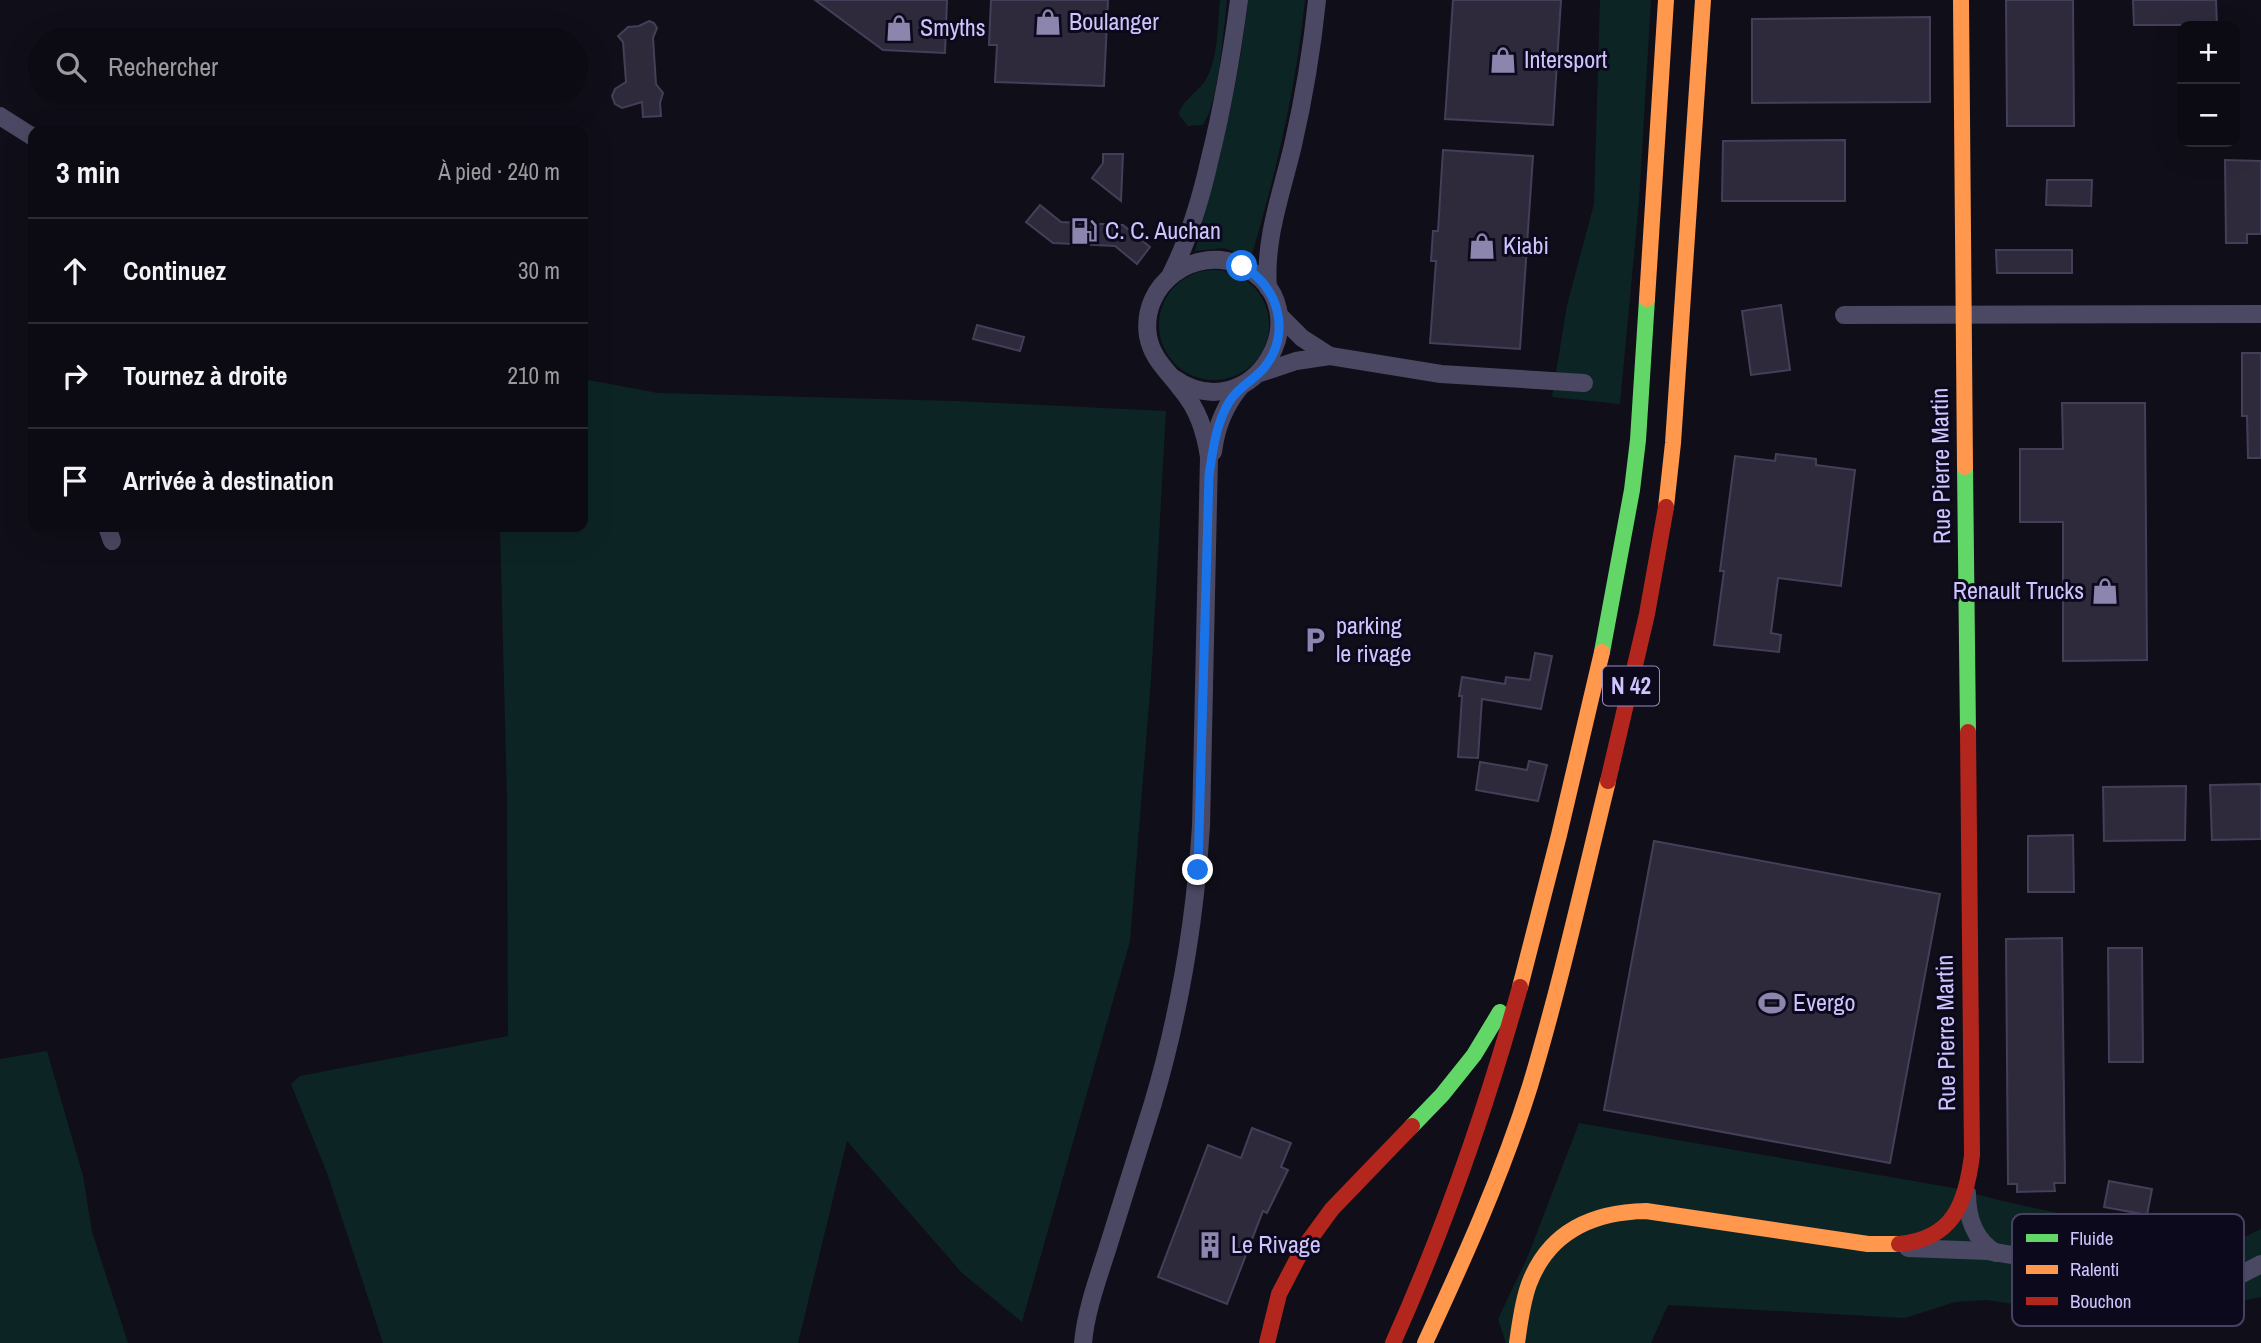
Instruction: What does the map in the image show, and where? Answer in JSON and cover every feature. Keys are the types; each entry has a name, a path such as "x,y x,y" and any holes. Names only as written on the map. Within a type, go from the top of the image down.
{"main road":[{"name":"N 42","path":"1393,1343 1442,1232 1475,1138 1506,1036 1541,907 1600,661 1620,565 1633,486 1642,389 1666,0"},
{"name":"N 42","path":"1425,1343 1490,1196 1545,1034 1614,760 1647,614 1664,524 1672,443 1703,0"},
{"name":"Rue Pierre Martin","path":"1517,1343 1527,1291 1537,1266 1558,1239 1591,1218 1609,1212 1646,1211 1898,1247 1914,1243 1944,1228 1959,1210 1967,1189 1972,1155 1961,0"},
{"path":"1267,1343 1277,1296 1284,1278 1306,1242 1455,1081 1483,1044 1507,997 1541,907"}],"street":[{"path":"1074,1343 1090,1305 1163,1067 1190,942 1201,826 1209,475 1207,441 1200,419 1189,399 1159,364 1151,348 1147,321 1155,295 1170,276 1189,236 1205,180 1230,66 1239,0"},
{"path":"1268,288 1268,248 1303,94 1317,0"},
{"path":"0,116 28,134"},
{"path":"1170,276 1192,264 1217,260 1234,263 1249,270 1268,288 1279,315 1276,346 1269,361 1259,373 1241,386 1229,402 1218,427 1209,475"},
{"path":"1844,315 2261,314"},
{"path":"1279,315 1302,338 1330,356"},
{"path":"1259,373 1296,360 1330,356 1441,374 1584,383"},
{"path":"1171,377 1185,386 1201,391 1217,392 1241,386"},
{"path":"1967,1189 1968,1210 1974,1230 1982,1241 1996,1252"},
{"path":"1898,1247 2012,1255"},
{"path":"2244,1273 2261,1264"},
{"path":"1083,1343 1090,1305"}],"green space":[{"path":"1220,0 1227,0 1212,103 1208,117 1202,125 1188,126 1179,115 1180,110 1210,72 1215,53"},
{"path":"1248,0 1305,0 1284,130 1251,258 1224,248 1195,251 1233,95"},
{"path":"1600,0 1651,0 1639,201 1620,404 1552,397 1567,305 1594,204"},
{"path":"1214,270 1235,274 1253,286 1265,304 1269,325 1265,346 1253,364 1235,376 1214,380 1193,376 1175,364 1163,346 1159,325 1163,304 1175,286 1193,274"},
{"path":"588,380 658,393 956,401 1166,411 1151,679 1130,941 1022,1322 962,1273 847,1141 798,1343 383,1343 327,1173 291,1084 300,1076 508,1036 507,799 500,532 588,532"},
{"path":"47,1051 83,1176 92,1232 128,1343 0,1343 0,1059"},
{"path":"1579,1123 1954,1188 2069,1214 2012,1214 2012,1304 1986,1300 1955,1302 1905,1318 1668,1305 1651,1343 1506,1343 1498,1319 1528,1256"},
{"path":"2261,1229 2261,1297 2244,1301 2244,1237"}],"building":[{"name":"Smyths","path":"815,0 947,0 945,53 883,50"},
{"name":"Boulanger","path":"991,0 1108,0 1104,86 995,82 997,45 989,45"},
{"name":"Intersport","path":"1453,0 1561,0 1553,125 1445,119"},
{"path":"2006,0 2073,0 2074,126 2007,126"},
{"path":"2133,0 2216,0 2217,21 2134,25"},
{"path":"1930,17 1930,102 1752,103 1752,19"},
{"path":"649,21 657,28 653,38 656,84 663,93 660,103 661,116 643,117 642,102 622,108 615,104 612,96 615,89 626,82 623,42 618,36 628,27"},
{"path":"1845,140 1845,201 1722,201 1723,141"},
{"name":"Kiabi","path":"1443,150 1533,156 1520,349 1430,343 1436,261 1431,261 1433,231 1438,231"},
{"path":"1103,154 1123,154 1121,201 1092,178 1103,163"},
{"path":"2225,160 2261,161 2261,234 2247,234 2247,243 2226,243"},
{"path":"2047,180 2092,180 2091,206 2046,205"},
{"path":"1040,205 1061,222 1123,225 1150,247 1137,264 1115,246 1053,243 1026,222"},
{"path":"1996,250 2072,250 2072,273 1997,273"},
{"path":"1781,305 1790,370 1751,375 1742,311"},
{"path":"977,325 1024,337 1020,351 973,339"},
{"path":"2242,353 2261,353 2261,458 2248,458 2247,416 2242,416"},
{"name":"Renault Trucks","path":"2062,403 2145,403 2147,660 2063,661 2063,522 2020,522 2020,449 2063,449"},
{"path":"1776,454 1816,459 1816,465 1855,470 1841,586 1778,578 1771,633 1781,635 1779,652 1714,645 1724,571 1720,571 1735,456 1775,461"},
{"path":"1535,653 1552,656 1541,709 1482,699 1478,758 1458,757 1462,677 1505,684 1506,677 1530,680"},
{"path":"1529,761 1547,765 1538,801 1476,790 1480,762 1527,770"},
{"path":"2261,784 2261,839 2212,840 2210,785"},
{"path":"2186,786 2185,840 2104,841 2103,787"},
{"path":"2073,835 2074,892 2028,892 2028,836"},
{"name":"Evergo","path":"1654,841 1940,894 1890,1163 1604,1110"},
{"path":"2062,938 2065,1183 2054,1183 2055,1191 2017,1192 2017,1184 2008,1184 2006,939"},
{"path":"2108,948 2142,948 2143,1062 2109,1062"},
{"name":"Le Rivage","path":"1252,1128 1291,1143 1281,1167 1288,1170 1267,1213 1263,1211 1227,1304 1158,1277 1208,1145 1241,1158"},
{"path":"2109,1181 2152,1189 2147,1214 2104,1207"}],"traffic: fast":[{"path":"1602,652 1632,490 1647,299"},
{"path":"1965,467 1968,732"},
{"path":"1412,1126 1442,1095 1474,1055 1500,1012"}],"traffic: slow":[{"path":"1647,299 1666,0"},
{"path":"1666,507 1673,443 1703,0"},
{"path":"1961,0 1965,467"},
{"path":"1520,987 1602,652"},
{"path":"1425,1343 1495,1184 1530,1086 1608,781"},
{"path":"1517,1343 1529,1284 1548,1250 1575,1228 1608,1215 1646,1211 1868,1244 1899,1244"}],"traffic: jam":[{"path":"1608,781 1647,614 1666,507"},
{"path":"1899,1244 1932,1235 1954,1216 1966,1189 1972,1155 1968,732"},
{"path":"1393,1343 1430,1256 1463,1167 1520,987"},
{"path":"1267,1343 1279,1294 1302,1250 1332,1209 1412,1126"}],"place":[{"name":"Boulanger","path":"1048,22"},
{"name":"Smyths","path":"899,28"},
{"name":"Intersport","path":"1503,60"},
{"name":"C. C. Auchan","path":"1084,231"},
{"name":"Kiabi","path":"1482,246"},
{"name":"Renault Trucks","path":"2105,591"},
{"name":"parking le rivage","path":"1315,640"},
{"name":"Evergo","path":"1772,1003"},
{"name":"Le Rivage","path":"1210,1245"}],"route":[{"path":"1198,870 1209,475 1214,441 1229,402 1241,386 1254,378 1269,361 1279,331 1279,315 1272,294 1256,275 1242,266"}]}
